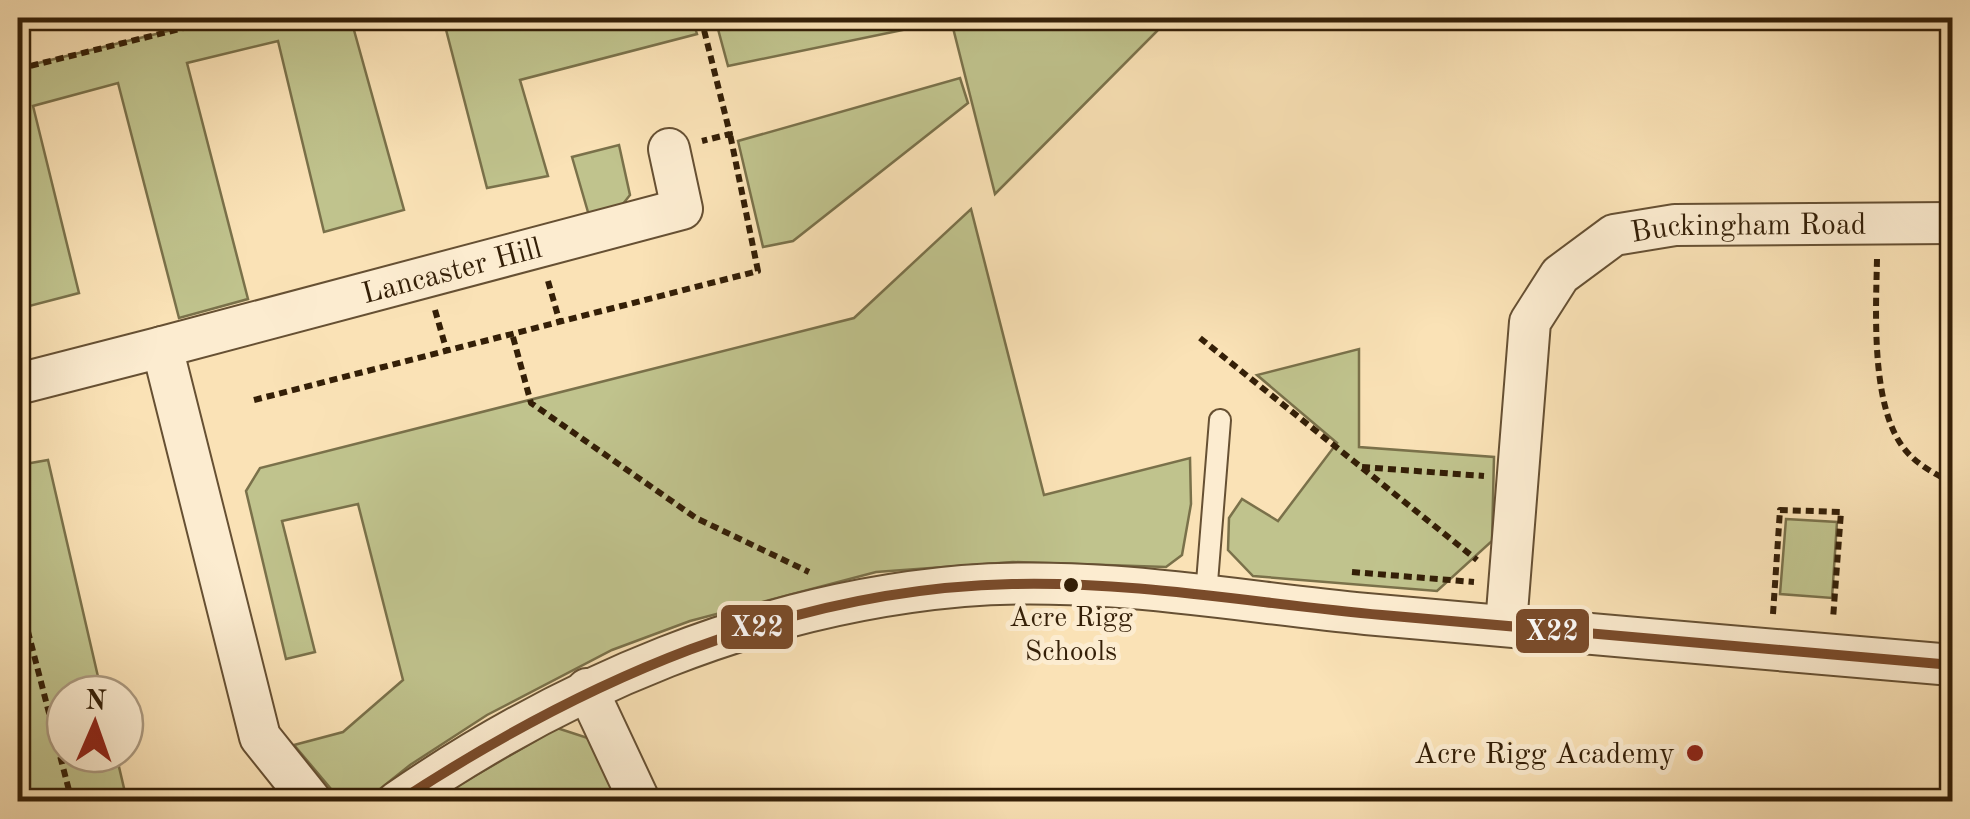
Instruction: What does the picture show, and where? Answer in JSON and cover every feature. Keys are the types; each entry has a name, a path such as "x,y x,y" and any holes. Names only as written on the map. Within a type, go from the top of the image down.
{"street":[{"name":"Lancaster Hill","path":"18,384 682,209 669,149"},
{"name":"Buckingham Road","path":"1506,625 1530,322 1560,275 1614,235 1674,225 1952,223"},
{"path":"162,346 260,737 312,802"},
{"path":"397,802 474,750 587,689 734,631 851,602 966,586 1206,595 1952,665"},
{"path":"587,689 640,802"}],"lane":[{"path":"1206,595 1220,420"}],"path":[{"path":"18,69 224,18"},
{"path":"254,400 513,337 758,271 701,18"},
{"path":"669,149 730,134"},
{"path":"1878,223 1876,326 1884,403 1904,450 1928,470 1952,482"},
{"path":"513,337 530,403 696,518 809,572"},
{"path":"1200,338 1509,586"},
{"path":"1361,467 1518,479"},
{"path":"1771,650 1780,510 1840,512 1830,654"},
{"path":"18,593 72,802"}],"green space":[{"path":"221,18 373,18 352,23 404,210 324,232 278,41 187,63 248,299 179,318 118,83 33,106 79,293 18,309 18,68"},
{"path":"443,18 692,18 697,34 520,80 548,176 487,188"},
{"path":"715,18 1170,18 995,194 951,20 728,66"},
{"path":"960,78 968,103 793,241 763,247 738,141"},
{"path":"619,145 630,195 619,209 590,219 572,157"},
{"path":"971,209 1044,495 1190,458 1191,504 1182,555 1166,567 1013,562 876,572 690,621 612,650 487,715 410,765 365,801 342,802 294,745 343,732 403,680 358,504 282,521 315,652 286,659 246,491 260,468 854,318"},
{"path":"1359,349 1359,447 1494,457 1492,541 1437,591 1253,576 1228,550 1229,518 1242,499 1278,521 1337,443 1257,375"},
{"path":"18,436 25,464 48,460 97,674 45,674 45,774 121,774 127,801 18,801"},
{"path":"1786,519 1837,522 1832,598 1780,594"},
{"path":"557,728 597,741 625,802 430,802"}],"transit line":[{"name":"X22","path":"398,802 540,718 614,681 690,650 768,623 847,603 929,590 1012,584 1105,586 1453,622 1952,665"}],"place":[{"name":"Acre Rigg Schools","path":"1071,585"},
{"name":"Acre Rigg Academy","path":"1695,753"}]}
